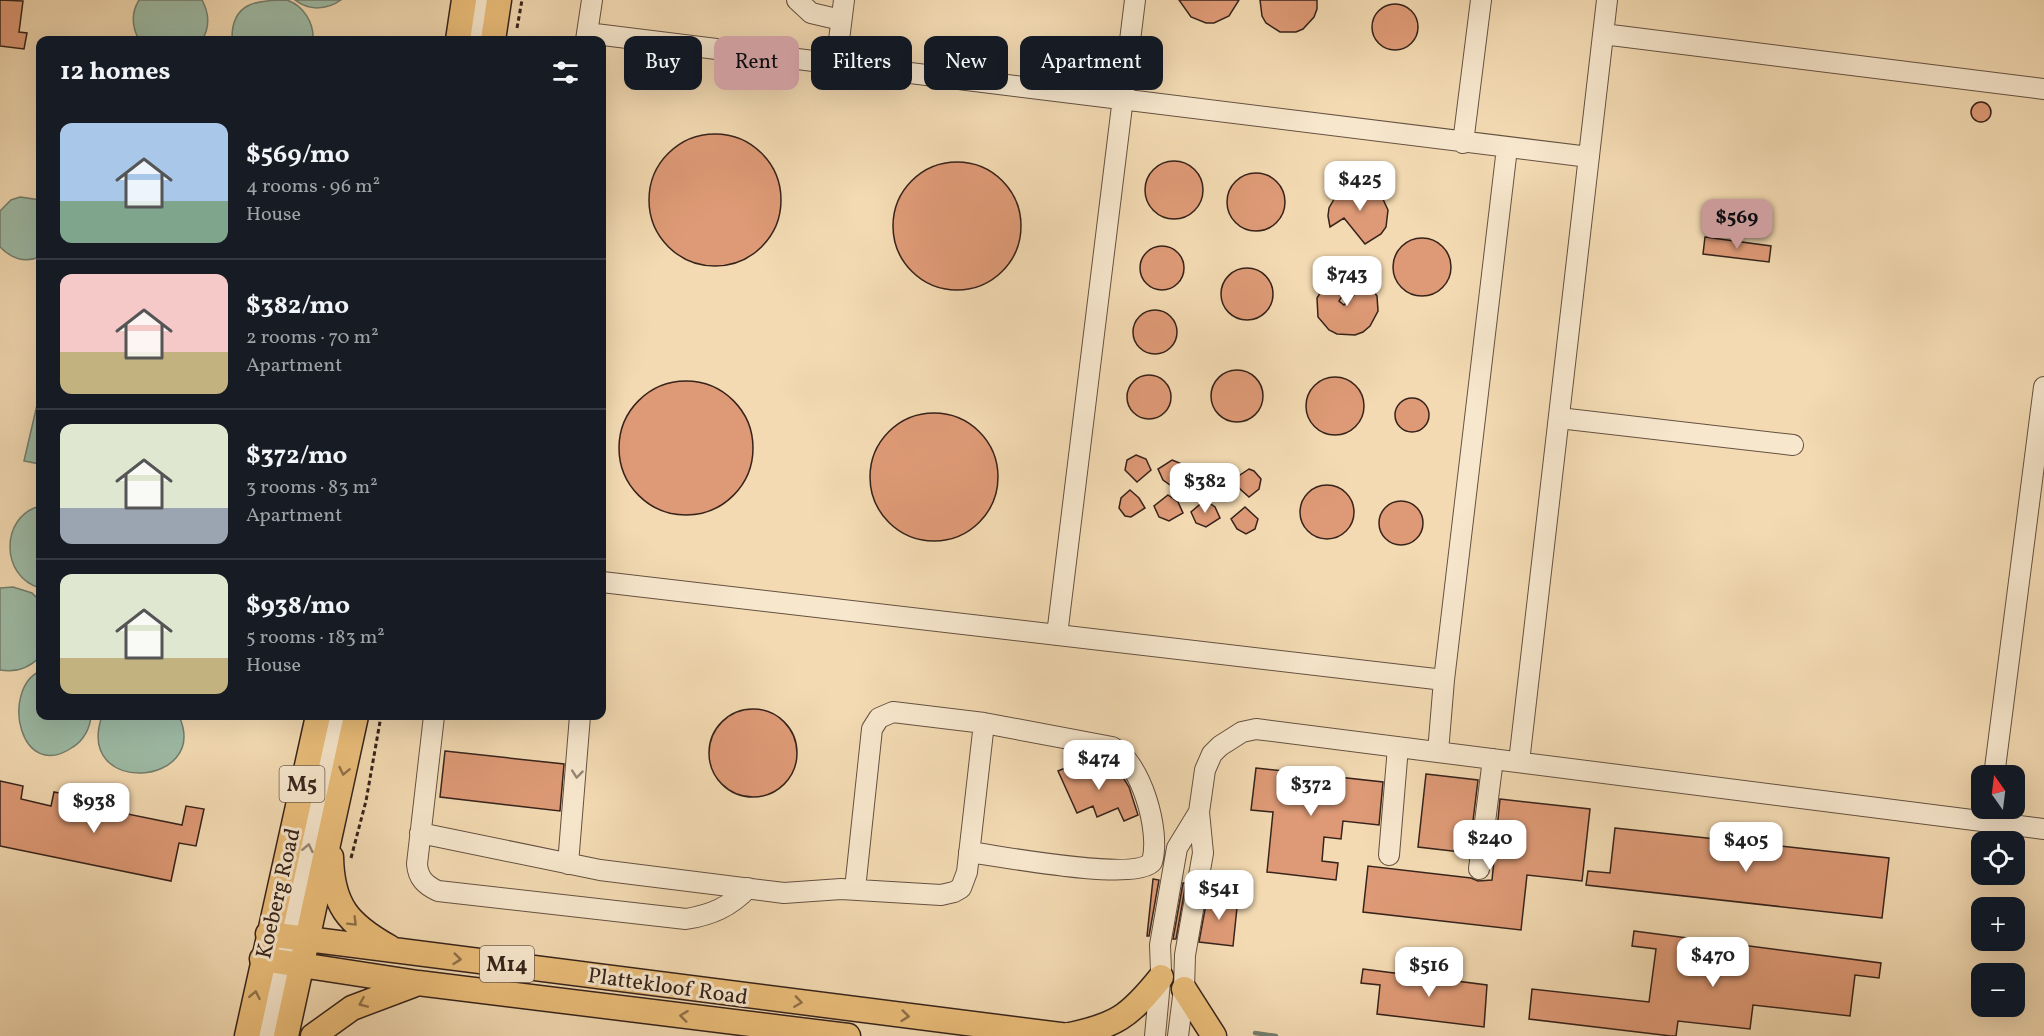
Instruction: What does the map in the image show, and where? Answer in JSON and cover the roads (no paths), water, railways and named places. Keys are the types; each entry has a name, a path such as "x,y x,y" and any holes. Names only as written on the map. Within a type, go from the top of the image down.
{"main road":[{"path":"459,36 464,0"},
{"path":"494,36 499,0"},
{"name":"Koeberg Road","path":"247,1036 282,963 288,937 317,720"},
{"name":"Koeberg Road","path":"286,1036 282,963 288,937 332,827 355,720"},
{"path":"332,827 333,884 343,910 359,928 399,952"},
{"name":"Plattekloof Road","path":"288,937 1067,1036"},
{"name":"Plattekloof Road","path":"282,963 418,983 848,1036"},
{"path":"1067,1036 1092,1030 1120,1019 1139,1004 1161,977"},
{"path":"314,1036 352,1008 418,983"},
{"path":"1184,989 1214,1036"}],"lane":[{"path":"476,36 480,0"},
{"path":"587,36 592,0"},
{"path":"797,0 811,13 842,10 839,36"},
{"path":"1057,635 1135,0"},
{"path":"1463,142 1481,0"},
{"path":"1519,762 1607,0"},
{"path":"1604,34 2044,90"},
{"path":"606,39 811,61"},
{"path":"912,74 1589,157"},
{"path":"1438,752 1444,680 1507,148"},
{"path":"1995,765 2044,387"},
{"path":"1559,418 1793,445"},
{"path":"606,582 1444,680"},
{"path":"855,889 870,744 875,723 884,714 893,712 984,723 1085,741 1117,750 1127,758 1134,771 1152,816 1154,858 1150,866 1120,870 1075,867 969,852"},
{"path":"288,937 336,720"},
{"path":"434,720 417,870 422,881 438,891 686,919 709,914 729,906 748,888"},
{"path":"568,864 580,720"},
{"path":"420,833 633,875 784,893 855,889 928,896 954,892 965,880 984,723"},
{"path":"1178,1036 1184,989 1185,955 1203,853 1199,812 1205,770 1212,754 1231,737 1242,732 1256,729 1519,762 1971,813"},
{"path":"1389,855 1398,747"},
{"path":"1479,869 1494,759"},
{"path":"1155,1036 1161,977 1160,945 1177,848 1199,812"},
{"path":"2005,819 2044,829"},
{"path":"1154,846 1203,853"},
{"path":"269,1036 282,963"}],"waterway":[{"path":"1255,1033 1276,1036"}]}
